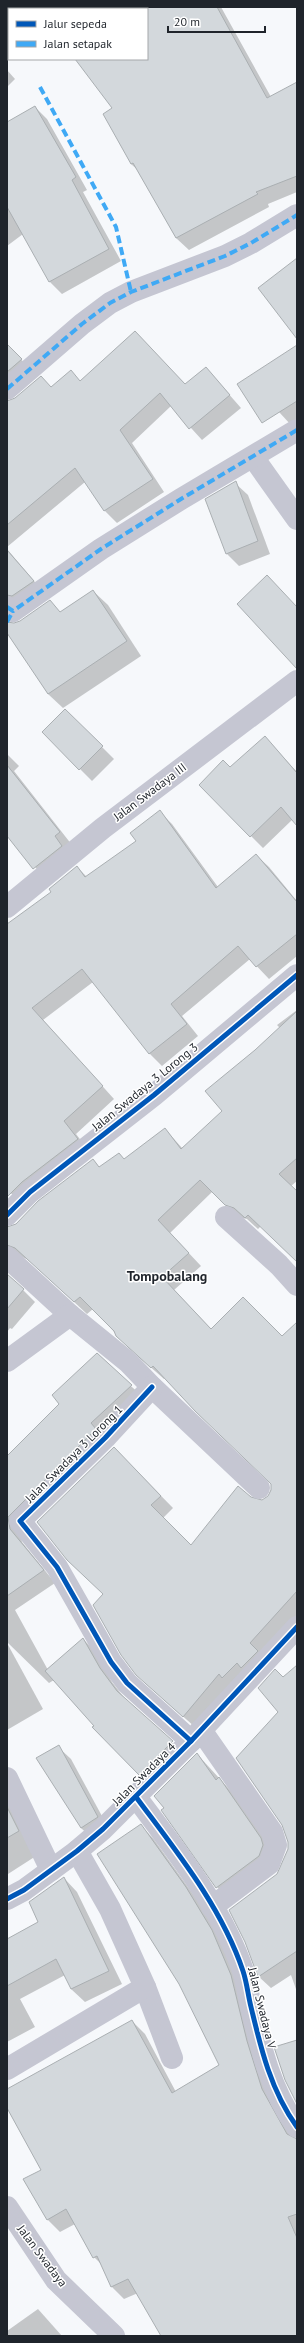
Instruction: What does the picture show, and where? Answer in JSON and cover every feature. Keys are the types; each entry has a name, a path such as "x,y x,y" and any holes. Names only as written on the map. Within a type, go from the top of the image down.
{"street":[{"path":"7,389 82,324 110,303 152,283 225,256 251,243 297,215"},
{"path":"9,613 101,549 181,499 297,430"},
{"path":"253,457 297,519"},
{"name":"Jalan Swadaya III","path":"7,907 103,828 297,681"},
{"name":"Jalan Swadaya 3 Lorong 3","path":"7,1215 30,1192 154,1095 297,975"},
{"path":"226,1218 279,1265 297,1285"},
{"path":"7,1257 70,1315 128,1362 152,1387 259,1488"},
{"path":"7,1361 70,1315"},
{"name":"Jalan Swadaya 3 Lorong 1","path":"152,1387 106,1438 14,1526 57,1568 111,1662 127,1684 196,1736 272,1832 276,1845 269,1864 212,1907"},
{"name":"Jalan Swadaya 4","path":"7,1900 52,1870 77,1851 136,1797 196,1736 296,1629"},
{"path":"7,1778 52,1870"},
{"name":"Jalan Swadaya V","path":"136,1797 191,1872 212,1907 243,1972 260,2045 274,2089 295,2122"},
{"path":"77,1851 110,1909 145,1987 172,2058"},
{"path":"7,2069 145,1987"},
{"name":"Jalan Swadaya","path":"7,2207 56,2280 114,2336"}],"building":[{"path":"217,7 267,98 297,82 297,176 256,192 258,194 176,238 133,163 131,164 103,114 112,108 76,60 148,60 147,8"},
{"path":"35,106 76,177 72,180 109,249 49,282 7,207 7,122"},
{"path":"297,258 297,339 258,288"},
{"path":"135,331 185,384 206,367 230,395 189,429 160,393 120,430 153,479 104,511 75,468 7,525 7,401 15,398 41,376 51,387 71,370 80,381"},
{"path":"7,344 22,359 7,372"},
{"path":"297,345 297,401 262,423 237,384"},
{"path":"236,481 258,541 226,554 205,499"},
{"path":"7,550 34,581 12,596 7,595"},
{"path":"267,575 297,607 297,669 237,604"},
{"path":"93,590 127,641 48,694 7,633 7,622 14,623 20,621 50,600 60,612"},
{"path":"65,709 103,746 79,770 42,732"},
{"path":"265,736 297,773 297,826 281,807 250,837 199,785 223,760 230,767"},
{"path":"7,765 60,832 55,836 62,846 33,869 7,836"},
{"path":"160,810 216,888 256,854 297,902 297,934 256,967 238,946 171,1004 187,1024 149,1054 82,969 32,1008 103,1086 64,1121 78,1139 22,1182 7,1197 7,924 51,892 49,889 77,866 85,877 136,841 130,833"},
{"path":"297,1011 297,1158 279,1174 297,1191 297,1262 248,1215 245,1218 234,1208 225,1205 200,1180 158,1220 189,1253 162,1277 211,1329 243,1297 282,1336 297,1322 297,1591 250,1643 258,1651 241,1668 237,1663 222,1678 219,1674 183,1717 136,1675 121,1655 93,1605 103,1594 67,1560 37,1522 114,1447 161,1496 151,1505 191,1545 238,1486 251,1497 262,1500 268,1496 271,1490 271,1484 195,1411 153,1366 151,1368 116,1336 114,1331 80,1297 74,1302 15,1248 7,1245 7,1227 16,1224 38,1201 93,1159 99,1167 119,1153 124,1159 165,1128 181,1149 222,1111 205,1091 255,1050"},
{"path":"7,1274 24,1289 7,1309"},
{"path":"97,1353 132,1385 91,1423 96,1429 8,1517 10,1529 44,1570 7,1596 7,1456 59,1404 52,1395"},
{"path":"83,1638 100,1668 117,1691 173,1741 139,1775 92,1727 94,1726 45,1671"},
{"path":"297,1665 297,1951 258,1977 245,1942 229,1910 277,1874 288,1849 288,1842 282,1825 236,1758 278,1712 258,1688 275,1669 283,1677"},
{"path":"59,1745 98,1817 81,1828 36,1758"},
{"path":"197,1753 216,1780 219,1777 261,1838 263,1845 259,1856 216,1888 161,1810 164,1808 154,1796"},
{"path":"7,1807 19,1831 7,1838"},
{"path":"141,1824 186,1887 212,1930 231,1975 247,2041 262,2089 287,2134 297,2139 297,2214 288,2217 297,2238 297,2336 161,2336 128,2279 111,2287 97,2256 93,2258 66,2209 47,2220 23,2179 41,2170 7,2108 7,2089 132,2020 172,2093 219,2065 179,1984 97,1854"},
{"path":"64,1877 109,1971 71,1989 56,1959 7,1986 7,1939 38,1922 29,1902"},
{"path":"297,2040 297,2104 285,2080 274,2047"}],"marked path":[{"path":"40,87 116,227 131,292"},
{"path":"7,389 82,324 110,303 131,292 225,256 251,243 297,215"},
{"path":"7,607 13,611 101,549 181,499 297,430"},
{"path":"7,622 13,611"}],"cycle path":[{"path":"7,1215 30,1192 154,1095 297,975"},
{"path":"152,1387 105,1438 20,1521 57,1567 111,1662 127,1683 191,1741"},
{"path":"7,1899 24,1890 77,1851 103,1829 191,1741 297,1627"},
{"path":"136,1797 182,1859 223,1924 234,1947 246,1980 250,2002 268,2069 280,2099 297,2127"}],"district":[{"name":"Tompobalang","path":"167,1276"}]}
